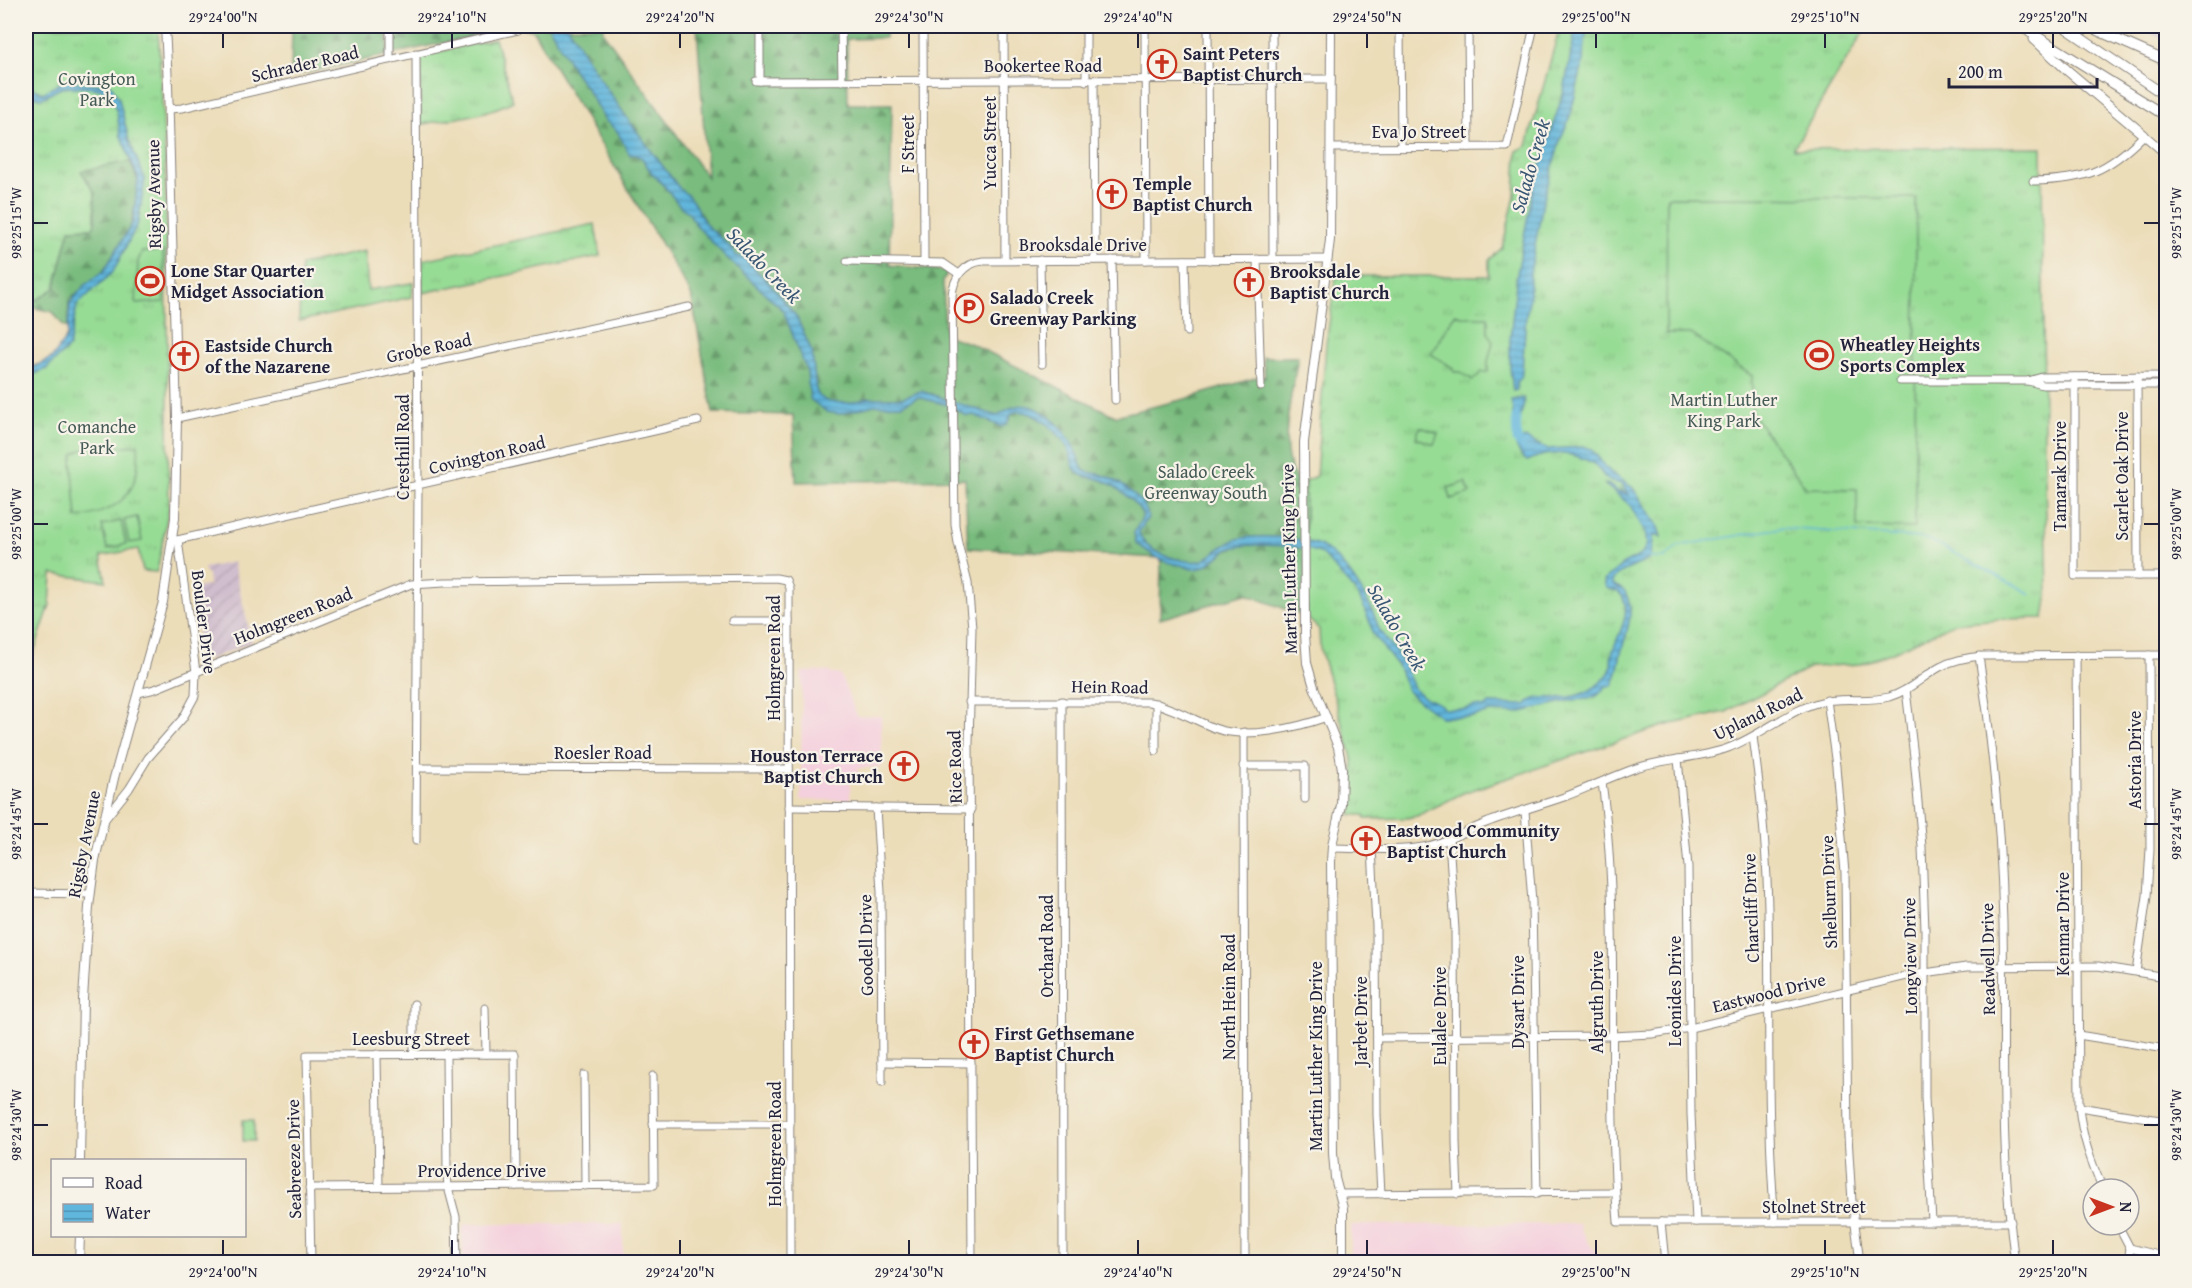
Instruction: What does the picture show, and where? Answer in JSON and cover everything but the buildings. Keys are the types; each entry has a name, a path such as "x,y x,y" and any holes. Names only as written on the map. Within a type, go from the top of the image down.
{"highway":[{"path":"2021,26 2166,116"},
{"path":"2021,26 2068,71 2144,135"},
{"path":"2063,26 2166,96"},
{"path":"2086,26 2166,61"}],"main road":[{"name":"Rigsby Avenue","path":"80,1159 83,999 90,894 104,821 163,602 176,541 177,418 165,26"},
{"name":"Martin Luther King Drive","path":"1331,26 1332,216 1305,428 1305,628 1310,675 1338,747 1342,769 1341,805 1332,848 1333,1153 1335,1178 1343,1208 1343,1263"},
{"path":"2144,135 2166,154"},
{"path":"80,1237 80,1263"}],"street":[{"path":"390,26 390,60"},
{"name":"Bookertee Road","path":"760,26 758,81 1331,79"},
{"path":"841,26 842,81"},
{"name":"F Street","path":"923,26 924,263"},
{"name":"Yucca Street","path":"1004,26 1005,260"},
{"path":"1086,26 1090,80 1095,260"},
{"path":"1145,26 1146,260"},
{"path":"1208,26 1209,260"},
{"path":"1272,26 1273,259"},
{"path":"1400,26 1401,147"},
{"path":"1468,26 1468,147"},
{"name":"Eva Jo Street","path":"1331,148 1508,147 1534,26"},
{"name":"Schrader Road","path":"169,109 182,108 518,30"},
{"name":"Cresthill Road","path":"416,53 418,366 416,841"},
{"path":"2033,181 2055,181 2089,175 2124,155 2144,135"},
{"path":"1257,259 1261,387"},
{"name":"Brooksdale Drive","path":"959,274 978,261 1328,259"},
{"path":"1040,260 1042,364"},
{"path":"1112,260 1115,400"},
{"path":"1185,260 1186,332"},
{"path":"847,261 943,263 959,274"},
{"name":"Rice Road","path":"959,274 952,288 952,318 956,535 968,583 971,612 969,702 972,1263"},
{"name":"Grobe Road","path":"177,418 689,307"},
{"path":"2028,381 2042,376 2166,376"},
{"name":"Scarlet Oak Drive","path":"2137,376 2138,576"},
{"name":"Tamarak Drive","path":"2075,377 2074,576 2138,576"},
{"path":"1900,381 2028,381 2043,385 2166,385"},
{"name":"Covington Road","path":"176,541 698,421"},
{"name":"Boulder Drive","path":"104,821 129,789 148,758 188,711 197,689 176,541"},
{"path":"2138,576 2166,576"},
{"name":"Holmgreen Road","path":"138,693 150,691 407,586 418,584 781,578 786,580 789,584 790,1263"},
{"path":"732,621 789,621"},
{"name":"Kenmar Drive","path":"2076,655 2079,1107 2087,1151 2098,1177"},
{"name":"Astoria Drive","path":"2136,972 2147,896 2150,849 2149,655"},
{"name":"Upland Road","path":"1332,848 1424,847 1646,765 1721,750 1753,737 1796,711 1827,700 1868,700 1889,697 1905,690 1941,666 1958,660 1979,656 2166,655"},
{"name":"Readwell Drive","path":"1979,656 1989,718 2001,858 2005,1144 2015,1263"},
{"name":"Longview Drive","path":"1905,690 1920,820 1924,903 1925,1098 1932,1222"},
{"name":"Shelburn Drive","path":"1827,700 1843,840 1848,1136 1854,1222 1860,1263"},
{"name":"Hein Road","path":"969,702 1143,701 1156,703 1216,729 1244,732 1293,728 1327,717"},
{"name":"Orchard Road","path":"1062,702 1063,1263"},
{"path":"1156,703 1156,751"},
{"name":"North Hein Road","path":"1244,732 1245,1263"},
{"name":"Charcliff Drive","path":"1753,737 1764,837 1768,907 1770,1156 1775,1222"},
{"name":"Leonides Drive","path":"1678,759 1688,867 1692,1155 1696,1222"},
{"path":"1244,766 1305,766 1305,799"},
{"name":"Roesler Road","path":"417,768 789,768"},
{"name":"Algruth Drive","path":"1602,782 1610,888 1617,1222"},
{"path":"789,807 971,809"},
{"name":"Goodell Drive","path":"876,808 881,892 882,1082"},
{"name":"Dysart Drive","path":"1525,811 1532,902 1537,1194"},
{"name":"Eulalee Drive","path":"1449,838 1455,930 1458,1194"},
{"name":"Jarbet Drive","path":"1372,848 1376,918 1377,1115 1381,1194"},
{"path":"26,893 90,894"},
{"name":"Eastwood Drive","path":"1377,1038 1612,1036 1690,1028 1847,990 1925,973 1966,967 2106,966 2166,977"},
{"path":"414,1004 414,1054"},
{"path":"485,1008 486,1053"},
{"path":"2078,1035 2166,1049"},
{"path":"446,1053 448,1186 456,1217 457,1263"},
{"name":"Leesburg Street","path":"307,1054 515,1053 516,1186"},
{"name":"Seabreeze Drive","path":"307,1054 311,1263"},
{"path":"377,1054 379,1187"},
{"path":"882,1062 971,1063"},
{"path":"584,1075 585,1185"},
{"path":"653,1076 653,1124 790,1124"},
{"path":"2079,1107 2166,1121"},
{"name":"Providence Drive","path":"309,1188 654,1185 653,1124"},
{"path":"1340,1194 1615,1192"},
{"name":"Stolnet Street","path":"1617,1222 2011,1222"},
{"path":"1661,1222 1665,1263"},
{"path":"2124,1237 2130,1248 2128,1263"},
{"path":"2130,1248 2165,1257 2166,1238"}],"shaded area":[{"path":"2132,26 2166,26 2166,40"},
{"path":"233,562 252,642 210,659 204,659 200,654 194,589 209,585 208,575 204,568"},
{"path":"828,671 832,674 840,674 857,716 881,716 882,767 858,768 858,781 850,781 850,800 801,800 802,672"},
{"path":"466,1224 623,1224 623,1262 463,1262 462,1230"},
{"path":"1580,1224 1580,1230 1600,1262 1351,1262 1351,1225"}],"green space":[{"name":"Comanche Park","path":"26,26 158,26 165,157 169,507 157,572 143,571 138,549 101,556 106,581 52,574 50,605 26,675 26,367 46,361 62,347 68,333 69,300 106,267 120,248 131,226 82,171 95,193 93,228 70,229 55,288 37,300 26,296"},
{"path":"292,26 387,26 388,55 291,76"},
{"name":"Salado Creek Greenway South","path":"393,26 603,26 603,32 707,177 697,26 885,26 885,38 847,39 848,104 892,104 889,265 948,271 943,281 945,335 972,344 1115,416 1265,377 1263,357 1298,357 1286,437 1291,468 1297,480 1305,481 1306,617 1246,594 1160,619 1161,558 968,548 965,479 796,482 793,415 713,413 691,294 532,29 518,27 393,53"},
{"name":"Martin Luther King Park","path":"1560,26 1867,26 1793,149 2042,147 2044,438 2048,593 2044,618 1955,623 1861,664 1812,667 1726,712 1663,726 1463,793 1417,816 1365,819 1364,815 1351,815 1354,790 1353,761 1320,648 1319,629 1306,617 1305,481 1316,476 1326,344 1336,276 1489,276 1489,260 1502,248 1515,197 1517,151 1527,146"},
{"path":"495,39 513,101 479,113 420,125 421,56"},
{"path":"130,161 139,183 131,226 103,272 69,300 68,327 64,327 53,312 26,306 26,296 37,300 55,288 70,229 93,228 95,193 81,171"},
{"name":"Wheatley Heights Sports Complex","path":"1667,197 1916,198 1915,528 1857,527 1857,489 1806,488 1752,413 1752,376 1691,334 1666,334"},
{"path":"595,224 600,256 422,293 422,260"},
{"name":"Lone Star Quarter Midget Association","path":"163,251 164,302 136,304 138,261 142,252"},
{"path":"365,251 368,290 413,283 412,297 299,321 301,265"},
{"path":"1455,314 1465,317 1488,317 1488,333 1493,342 1488,361 1488,372 1482,372 1473,380 1460,372 1454,372 1453,368 1431,354"},
{"path":"1420,427 1438,433 1434,444 1416,438"},
{"path":"138,445 136,475 126,496 106,510 77,518 72,461 74,454 81,450"},
{"path":"1466,482 1470,493 1451,499 1448,488"},
{"path":"137,517 142,541 129,543 124,520"},
{"path":"121,521 126,544 107,549 102,525"},
{"path":"243,1120 254,1120 254,1141 243,1141"}],"water":[{"path":"549,26 568,26 621,109 680,189 692,201 705,223 735,255 744,258 771,285 796,316 812,352 816,390 819,396 828,402 849,403 869,398 902,398 921,391 997,416 1022,405 1040,410 1069,438 1084,471 1106,476 1136,497 1146,510 1148,517 1139,532 1142,539 1156,551 1175,559 1202,561 1227,544 1242,538 1279,537 1316,544 1335,557 1355,581 1371,608 1379,631 1403,663 1415,690 1445,709 1486,707 1489,704 1526,705 1538,698 1575,696 1597,686 1610,671 1612,654 1626,610 1621,594 1606,588 1604,580 1622,565 1641,555 1647,544 1645,532 1630,505 1604,484 1622,495 1620,489 1628,496 1623,485 1607,479 1594,464 1569,454 1544,455 1527,461 1521,455 1515,440 1511,400 1523,398 1523,409 1516,430 1519,441 1525,438 1547,449 1585,447 1591,449 1610,472 1633,488 1657,524 1661,537 1654,535 1648,560 1622,572 1613,579 1613,584 1625,592 1630,617 1612,686 1606,686 1598,695 1588,699 1572,700 1517,713 1490,712 1472,717 1441,717 1407,690 1398,667 1372,633 1359,596 1323,555 1304,549 1262,545 1229,549 1198,569 1161,560 1136,543 1134,533 1143,516 1137,506 1107,482 1086,477 1077,472 1069,451 1060,437 1037,417 1028,413 1012,413 1007,424 1002,427 974,415 967,416 948,405 918,397 902,405 874,405 840,414 827,412 810,399 807,372 783,310 725,256 696,225 689,213 680,206 642,158 634,154 630,155 617,131 605,120 574,71"},
{"path":"1576,26 1587,26 1582,68 1570,116 1560,141 1543,202 1530,273 1530,296 1526,316 1522,372 1521,378 1516,382 1517,390 1513,391 1510,340 1517,274 1533,188 1564,91"},
{"path":"26,81 32,88 43,93 64,81 111,85 119,99 129,140 145,179 138,223 113,272 77,305 69,347 46,369 26,375 26,368 32,368 52,358 67,337 70,303 85,285 104,271 133,222 138,178 120,134 117,112 109,92 93,88 66,87 40,98 28,91"}],"waterway":[{"name":"Salado Creek","path":"1516,417 1517,440 1522,446"},
{"path":"1648,558 1665,558 1678,546 1781,528 1921,538 1930,540 2031,594"}],"place":[{"name":"Saint Peters Baptist Church","path":"1162,64"},
{"name":"Temple Baptist Church","path":"1112,194"},
{"name":"Lone Star Quarter Midget Association","path":"150,281"},
{"name":"Brooksdale Baptist Church","path":"1249,282"},
{"name":"Salado Creek Greenway Parking","path":"969,308"},
{"name":"Wheatley Heights Sports Complex","path":"1819,355"},
{"name":"Eastside Church of the Nazarene","path":"184,356"},
{"name":"Houston Terrace Baptist Church","path":"904,766"},
{"name":"Eastwood Community Baptist Church","path":"1366,841"},
{"name":"First Gethsemane Baptist Church","path":"974,1044"}],"park label":[{"name":"Covington Park","path":"97,89"}]}
